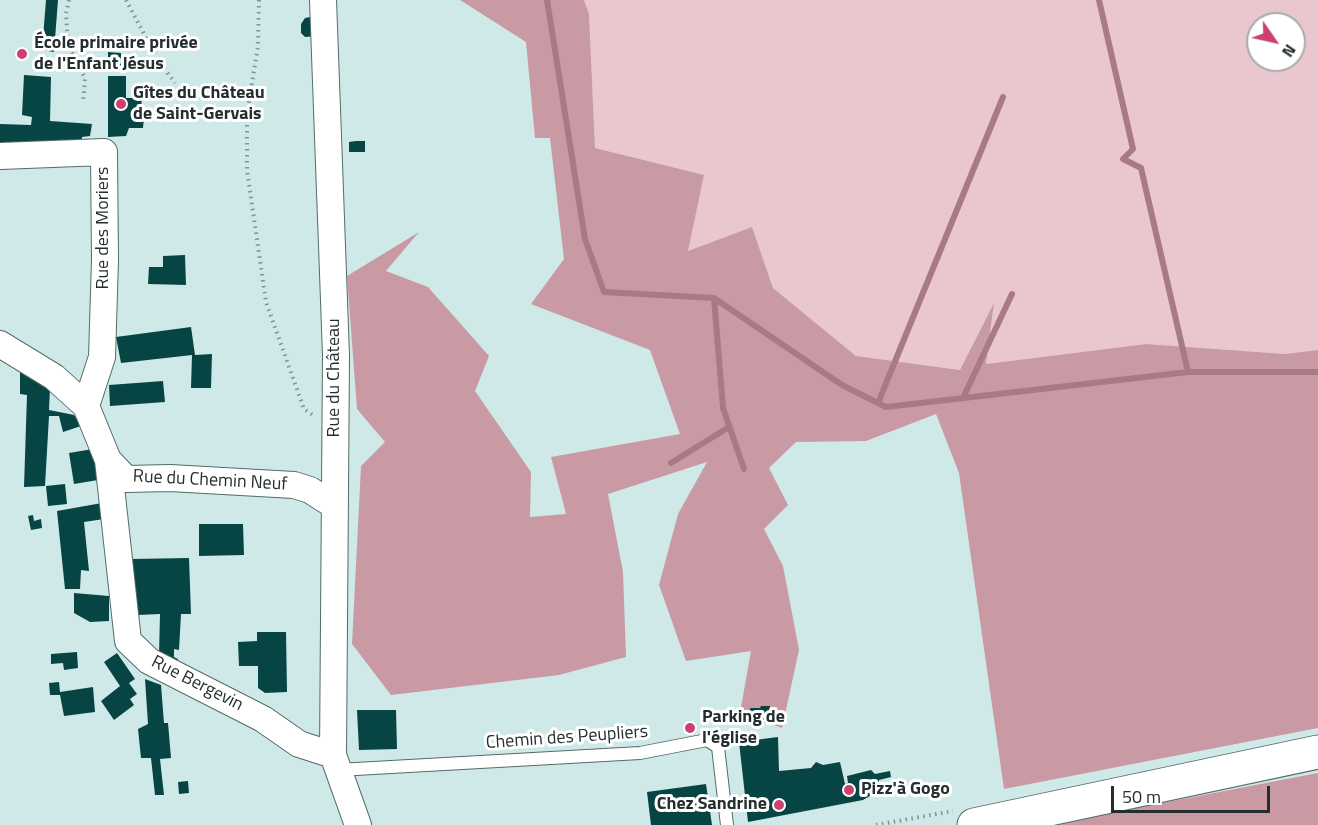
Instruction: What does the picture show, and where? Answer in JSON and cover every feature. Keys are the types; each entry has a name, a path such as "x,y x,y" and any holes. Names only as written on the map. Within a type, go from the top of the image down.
{"main road":[{"path":"974,825 1318,752"}],"street":[{"name":"Rue du Château","path":"323,0 335,343 336,763"},
{"name":"Rue des Moriers","path":"0,156 104,152 105,260 102,357 86,406"},
{"name":"Rue du Chemin Neuf","path":"0,344 54,377 86,406 108,460 126,479 170,478 294,485 310,490 335,506"},
{"name":"Rue Bergevin","path":"108,460 128,641 149,661 263,719 299,744 336,763"},
{"path":"336,763 358,825"}],"lane":[{"name":"Chemin des Peupliers","path":"336,763 640,753 707,740 718,747 727,825"}],"path":[{"path":"69,0 66,14 68,45 86,78 82,103"},
{"path":"126,0 158,60 175,83"},
{"path":"259,0 258,46 247,114 247,170 266,302 304,409 335,432"}],"shaded area":[{"path":"460,0 584,0 589,14 595,148 704,175 688,251 752,227 773,288 856,356 960,370 994,303 986,364 1146,344 1285,354 1318,350 1318,728 1004,789 959,473 936,414 866,441 796,442 769,468 788,505 764,529 783,566 799,650 782,728 740,713 751,651 686,661 659,585 678,514 707,462 608,494 623,572 626,657 559,675 391,695 352,644 361,466 385,442 357,409 347,276 419,232 386,271 428,287 489,356 475,391 531,472 530,517 566,514 551,457 680,434 650,350 531,304 564,259 550,138 535,138 526,42"},
{"path":"584,0 1318,0 1318,350 1285,354 1146,344 986,364 994,305 960,370 856,356 773,288 752,227 688,251 704,175 595,148 589,14"},
{"path":"1318,773 1318,825 1047,825"}],"building":[{"path":"46,0 58,0 54,52 42,50"},
{"path":"316,16 317,36 305,37 301,33 301,24 305,18"},
{"path":"108,52 121,53 121,69 108,68"},
{"path":"24,75 51,77 50,121 92,124 90,136 82,137 81,152 0,150 0,124 31,125 32,117 22,115"},
{"path":"108,76 126,76 126,98 142,98 140,117 144,118 143,128 129,128 126,136 108,137"},
{"path":"365,141 365,152 349,152 349,142"},
{"path":"185,255 186,285 148,284 149,267 163,267 163,256"},
{"path":"191,327 195,355 212,354 211,388 191,388 192,355 121,363 116,337"},
{"path":"20,368 50,387 49,410 74,415 81,426 63,432 59,416 49,416 45,486 24,487 27,395 20,394"},
{"path":"163,381 165,402 110,406 109,385"},
{"path":"93,449 98,480 74,484 69,453"},
{"path":"65,484 67,504 48,506 46,486"},
{"path":"102,503 104,519 84,522 89,571 81,570 80,589 65,589 57,511"},
{"path":"33,515 34,521 41,519 42,528 31,530 28,516"},
{"path":"199,524 243,524 244,555 199,556"},
{"path":"189,558 191,614 181,614 179,650 174,649 174,657 178,659 177,664 159,655 160,614 137,615 131,559"},
{"path":"74,593 109,596 109,621 90,622 74,613"},
{"path":"257,632 286,632 287,692 265,693 258,688 258,666 239,666 238,642 257,641"},
{"path":"77,652 78,668 64,670 63,663 51,664 51,654"},
{"path":"117,653 135,679 129,683 137,694 130,699 134,705 114,720 101,701 120,686 104,662"},
{"path":"145,679 161,685 164,723 168,723 171,758 160,759 164,795 155,795 151,758 141,758 138,729 148,724"},
{"path":"59,682 60,692 93,687 95,712 64,716 60,695 50,695 49,683"},
{"path":"770,706 770,723 751,723 750,708"},
{"path":"357,710 396,710 397,749 359,750"},
{"path":"778,737 779,771 811,768 816,762 823,765 840,762 845,784 848,783 847,776 871,770 875,774 890,771 891,777 879,780 875,793 863,800 748,822 739,742"},
{"path":"188,781 189,793 179,794 178,782"},
{"path":"706,784 712,825 651,825 647,792"}],"waterway":[{"path":"547,0 585,239 604,292 714,298 842,385 886,407 1188,372 1318,372"},
{"path":"1099,0 1133,149 1123,159 1141,168 1188,372"},
{"path":"878,403 1003,97"},
{"path":"963,398 1012,294"},
{"path":"714,298 723,408 744,469"},
{"path":"671,463 729,427"}],"place":[{"name":"École primaire privée de l'Enfant Jésus","path":"22,54"},
{"name":"Gîtes du Château de Saint-Gervais","path":"121,104"},
{"name":"Parking de l'église","path":"690,728"},
{"name":"Pizz'à Gogo","path":"849,790"},
{"name":"Chez Sandrine","path":"779,805"}]}
